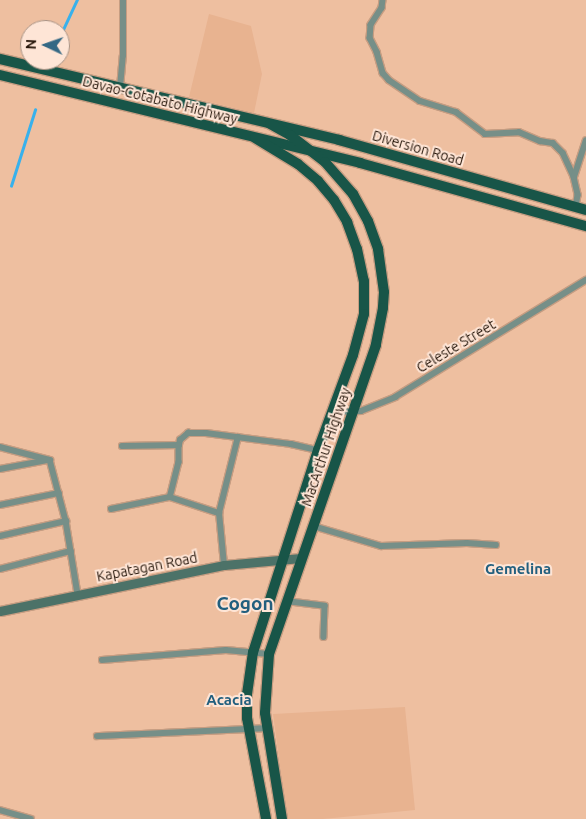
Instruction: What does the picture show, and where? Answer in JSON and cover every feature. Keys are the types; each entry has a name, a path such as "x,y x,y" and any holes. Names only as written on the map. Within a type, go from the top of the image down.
{"highway":[{"name":"Davao-Cotabato Highway","path":"0,59 242,118"},
{"name":"Davao-Cotabato Highway","path":"0,75 255,138"},
{"name":"Diversion Road","path":"242,118 339,140 581,209"},
{"name":"MacArthur Highway","path":"270,124 314,152 347,186 362,210 373,234 381,263 384,292 382,316 376,345 286,601 270,654 265,696 266,728 282,819"},
{"name":"Diversion Road","path":"255,138 360,163 586,226"},
{"name":"MacArthur Highway","path":"255,138 288,156 318,181 339,208 357,249 364,281 364,314 353,354 318,450 253,652 248,694 249,729 266,819"},
{"path":"347,186 344,171 348,166 360,163"}],"main road":[{"name":"Kapatagan Road","path":"0,611 224,565 301,558"}],"street":[{"path":"120,88 123,56 123,0"},
{"path":"383,0 382,8 371,24 370,38 377,52 383,73 388,80 420,100 456,112 485,134 519,132 540,141 553,143 563,153 574,177 581,209"},
{"path":"574,177 586,141"},
{"name":"Celeste Street","path":"332,412 361,411 395,397 586,280"},
{"path":"170,497 179,462 180,440 188,433 206,432 318,450"},
{"path":"224,565 219,513 238,437"},
{"path":"122,446 179,445"},
{"path":"0,447 50,460"},
{"path":"0,469 50,460"},
{"path":"50,460 66,521 78,594"},
{"path":"0,505 59,493"},
{"path":"111,509 170,497 219,513"},
{"path":"0,536 66,521"},
{"path":"313,526 381,546 467,542 496,545"},
{"path":"0,568 71,551"},
{"path":"286,601 325,606 324,637"},
{"path":"102,660 226,650 270,654"},
{"path":"97,736 266,728"},
{"path":"0,810 31,819"}],"shaded area":[{"path":"209,14 251,26 262,74 254,113 189,97"},
{"path":"405,707 415,810 323,819 287,819 273,714"}],"waterway":[{"path":"68,20 77,0"},
{"path":"11,186 35,110"}],"district":[{"name":"Gemelina","path":"518,569"},
{"name":"Cogon","path":"245,604"},
{"name":"Acacia","path":"229,700"}]}
